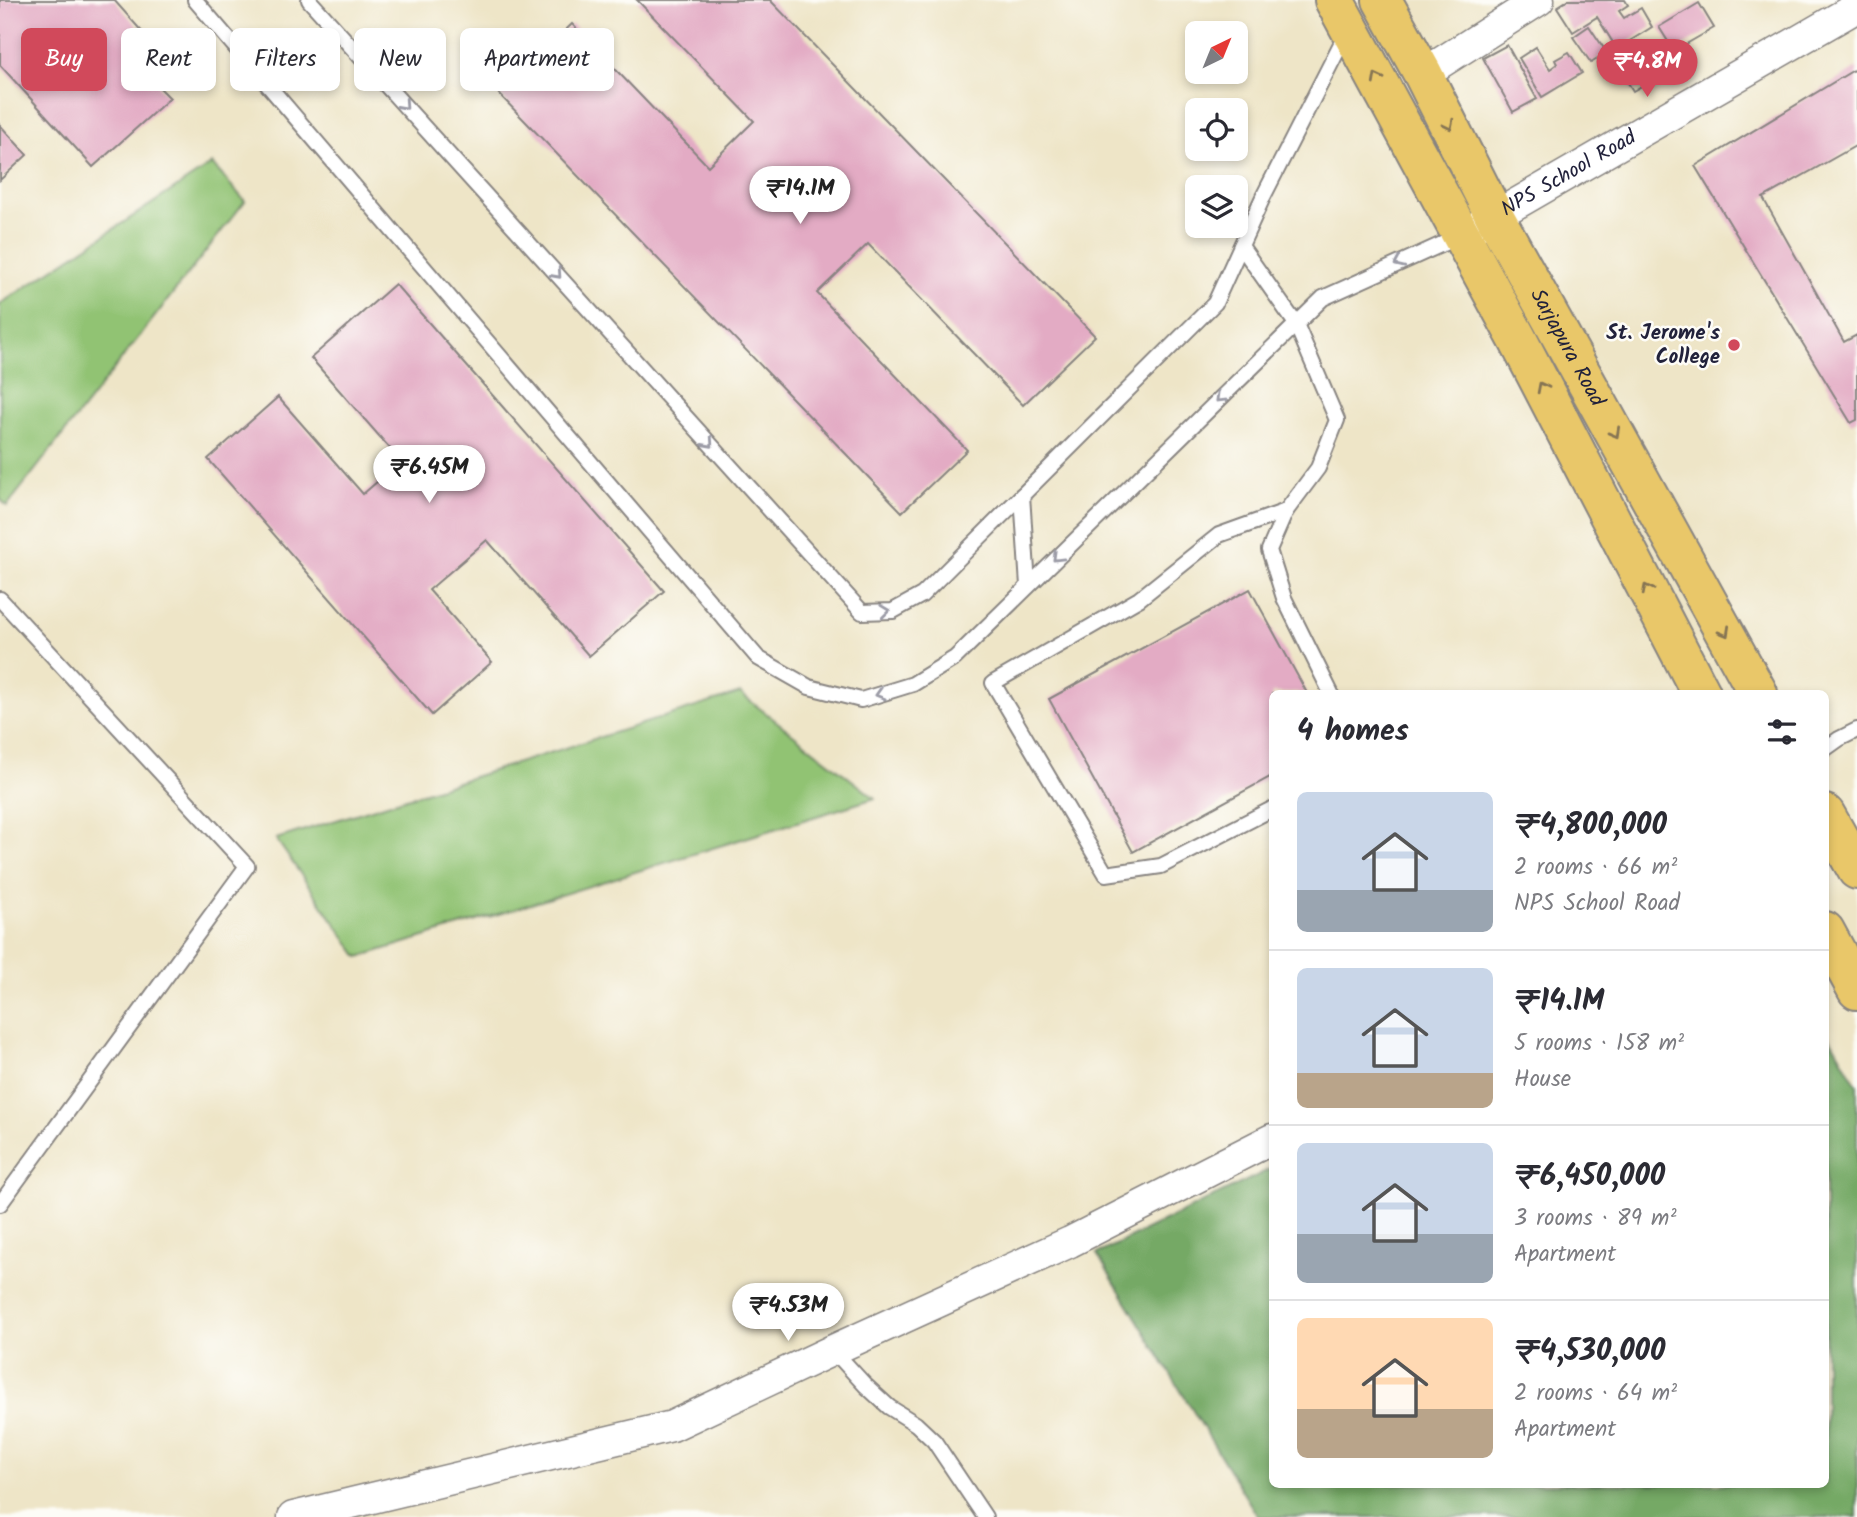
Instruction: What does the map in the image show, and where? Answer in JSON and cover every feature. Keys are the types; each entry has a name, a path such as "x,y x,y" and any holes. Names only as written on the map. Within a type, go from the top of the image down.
{"main road":[{"name":"Sarjapura Road","path":"1382,0 1423,74 1495,217 1756,690"},
{"name":"Sarjapura Road","path":"1342,14 1517,338 1698,690"},
{"path":"1829,821 1857,870"},
{"path":"1829,938 1857,990"}],"street":[{"path":"1423,74 1539,0"},
{"name":"NPS School Road","path":"1461,235 1857,7"},
{"path":"293,1517 672,1426 1070,1241 1269,1141"}],"lane":[{"path":"195,0 758,658 810,687 861,700 913,684 955,658 1323,298 1461,235"},
{"path":"309,0 862,612 893,611 922,595 1215,303 1342,14"},
{"path":"1241,246 1296,324 1337,420 1318,468 1286,511 1269,550 1284,598 1330,690"},
{"path":"1022,495 1028,586"},
{"path":"1269,811 1161,866 1106,874 993,683 1139,599 1219,535 1286,511"},
{"path":"0,599 247,866 0,1204"},
{"path":"1829,746 1857,730"},
{"path":"833,1350 889,1407 916,1424 934,1441 985,1517"}],"green space":[{"path":"212,164 245,201 7,506 0,499 0,304"},
{"path":"740,693 875,798 359,957 276,839"},
{"path":"1829,1036 1857,1085 1857,1517 1258,1517 1097,1254 1269,1169 1269,1488 1829,1488"}],"building":[{"path":"0,0 114,0 139,28 121,28 121,91 163,91 170,98 93,167 24,91 107,91 107,28 21,28 21,88 0,65"},
{"path":"637,0 770,0 1095,336 1023,405 868,244 817,293 967,450 902,512 499,94 502,91 614,91 614,68 708,166 754,121"},
{"path":"1568,0 1625,0 1628,5 1619,11 1624,18 1641,8 1652,27 1617,49 1597,17 1573,32 1557,7"},
{"path":"1699,3 1714,28 1674,51 1659,27"},
{"path":"1589,26 1607,53 1591,63 1573,37"},
{"path":"1645,42 1664,73 1633,91 1614,60"},
{"path":"1507,45 1537,99 1513,112 1483,58"},
{"path":"1536,47 1550,69 1557,64 1555,60 1569,52 1582,73 1542,97 1519,58"},
{"path":"1857,68 1857,145 1763,198 1844,342 1857,335 1857,420 1851,423 1695,166"},
{"path":"0,125 27,155 0,180"},
{"path":"395,284 664,591 589,656 487,540 429,590 492,662 432,715 208,459 278,397 363,494 401,461 311,358"},
{"path":"1250,589 1305,690 1269,690 1269,778 1133,852 1049,699"}],"place":[{"name":"St. Jerome's College","path":"1734,345"}]}
